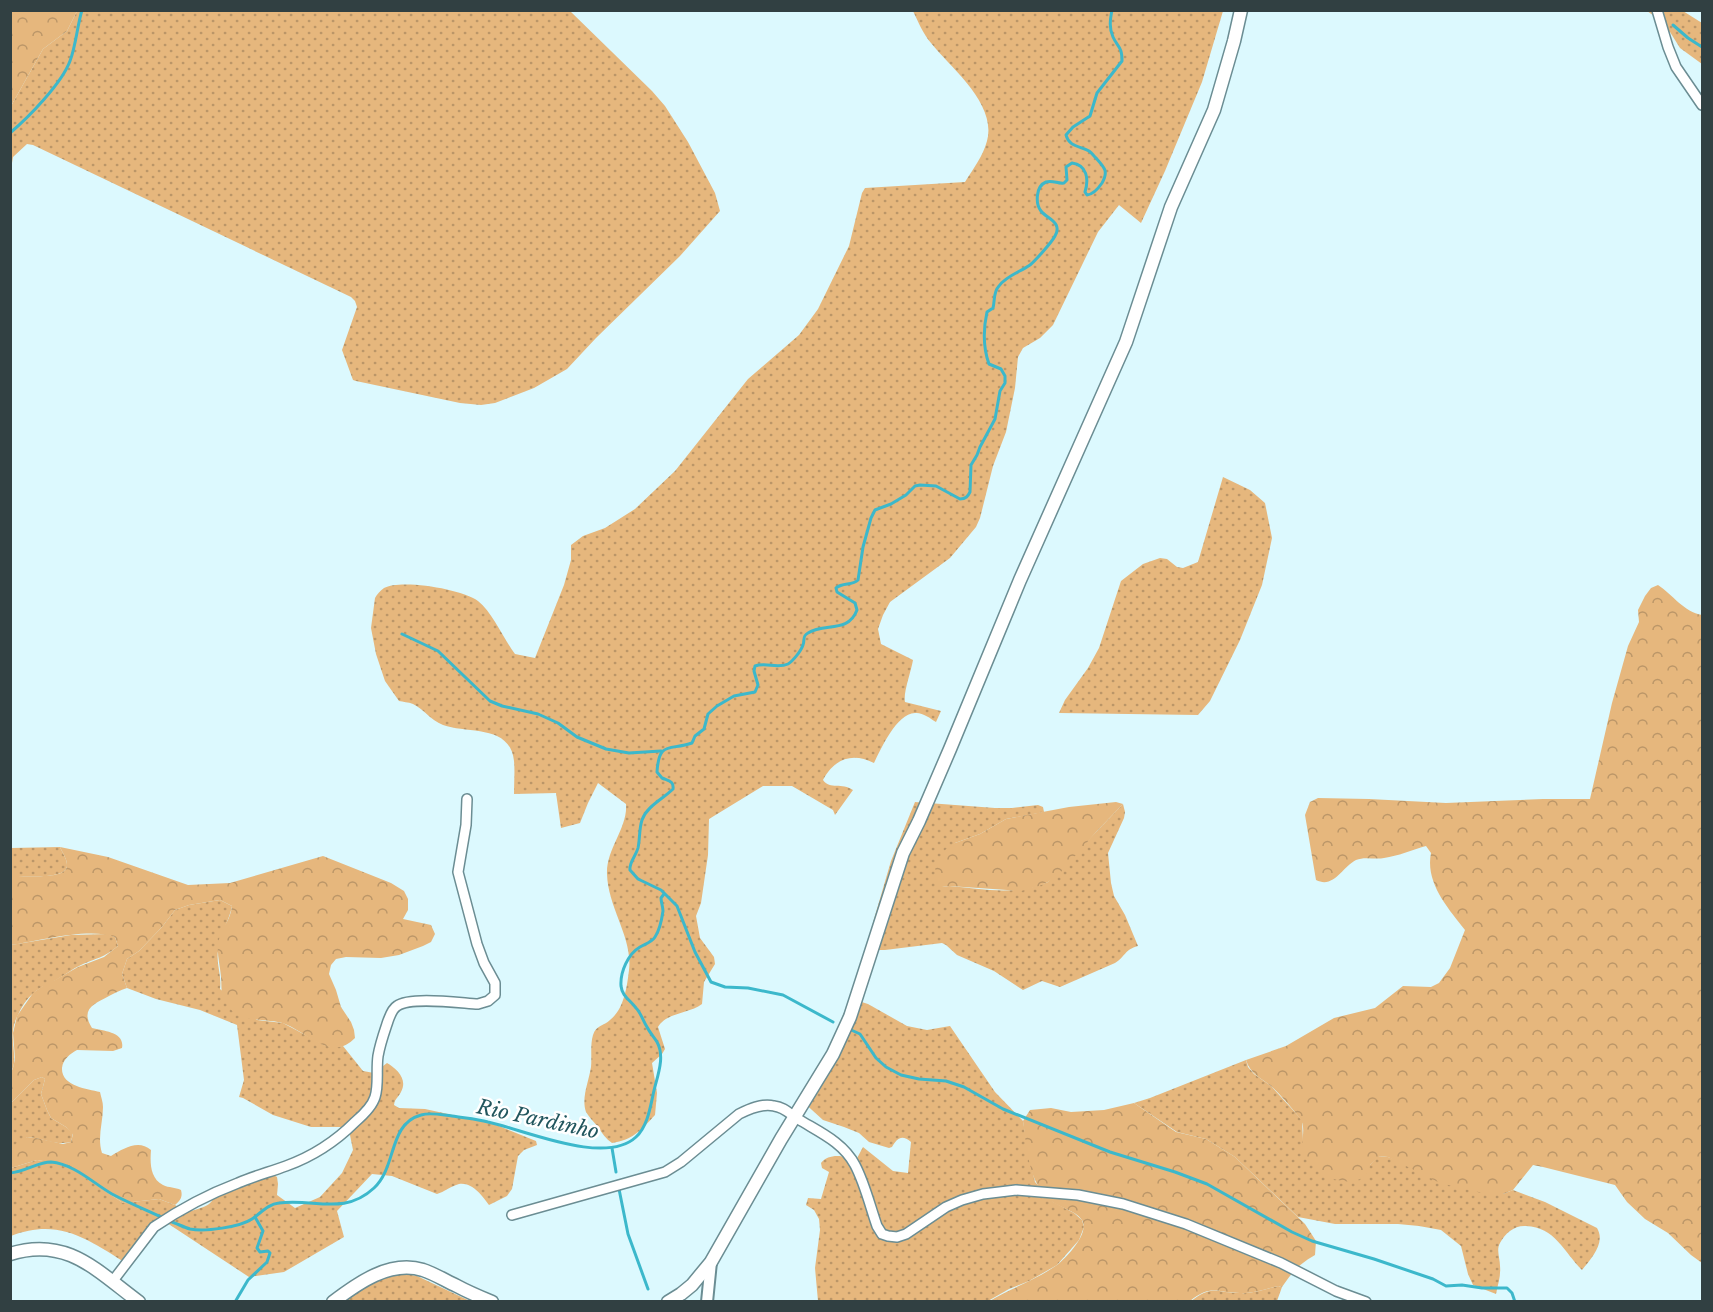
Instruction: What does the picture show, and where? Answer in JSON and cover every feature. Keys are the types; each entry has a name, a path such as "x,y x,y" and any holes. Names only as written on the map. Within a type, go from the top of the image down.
{"main road":[{"path":"668,1302 692,1285 711,1262 833,1054 850,1017 903,853 951,749 1016,590 1126,342 1171,207 1214,110 1241,10"},
{"path":"10,1254 36,1248 73,1255 94,1267 139,1302"},
{"path":"333,1302 377,1274 407,1268 433,1274 492,1302"}],"street":[{"path":"1657,10 1676,67 1702,105"},
{"path":"112,1282 154,1227 161,1222 237,1183 298,1160 325,1146 356,1122 375,1098 382,1038 389,1016 398,1005 410,1001 478,1004 489,1001 495,995 495,983 477,944 458,872 466,825 467,799"},
{"path":"512,1215 672,1169 739,1114 746,1110 769,1105 785,1109 794,1117 827,1136 848,1153 856,1166 877,1226 882,1234 888,1236 897,1237 906,1234 946,1207 983,1194 1016,1190 1078,1195 1123,1204 1186,1224 1281,1263 1336,1291 1366,1302"},
{"path":"707,1302 711,1262"}],"green space":[{"path":"11,10 77,11 67,31 43,49 11,106"},
{"path":"77,11 570,11 665,106 688,142 715,193 720,211 680,256 567,369 534,388 495,403 481,405 460,403 356,381 353,380 342,350 357,307 351,297 33,145 27,144 13,157 11,169 11,106 43,49 67,31"},
{"path":"913,11 1223,11 1202,82 1141,223 1119,205 1098,232 1053,325 1040,338 1023,348 1018,357 1015,388 1006,432 993,466 976,527 950,558 890,602 883,615 878,629 881,644 913,660 905,702 941,711 936,722 920,713 908,715 890,733 874,763 858,758 838,762 823,780 829,785 845,786 853,790 835,815 833,810 792,786 763,786 709,819 708,855 701,903 696,916 700,938 714,957 715,964 704,982 702,1004 667,1018 658,1027 665,1049 652,1063 657,1093 655,1115 631,1137 612,1143 587,1114 584,1101 591,1067 593,1035 596,1029 610,1020 619,1010 628,977 627,946 611,899 607,874 610,856 624,822 626,804 598,783 580,823 561,828 556,793 514,794 514,761 511,749 505,741 486,732 443,725 417,706 399,701 385,681 376,654 371,628 375,598 384,588 392,585 417,585 446,589 470,597 478,601 488,612 515,654 535,658 564,585 571,560 571,545 583,536 605,528 635,509 675,471 748,379 799,335 818,309 849,246 865,188 965,182 978,162 987,141 988,127 985,114 971,88 928,39"},
{"path":"1647,11 1683,11 1702,23 1702,64 1680,48 1670,32 1658,25 1657,18"},
{"path":"1223,477 1250,490 1265,503 1272,538 1262,585 1240,640 1210,701 1198,715 1059,713 1099,648 1121,581 1143,564 1160,558 1167,559 1177,567 1183,568 1198,562"},
{"path":"1658,585 1684,607 1702,615 1702,1263 1668,1233 1645,1219 1627,1202 1615,1185 1543,1167 1533,1165 1513,1190 1503,1194 1486,1194 1440,1183 1388,1157 1379,1156 1370,1165 1366,1176 1355,1181 1339,1180 1324,1175 1312,1165 1304,1153 1302,1121 1275,1090 1253,1072 1246,1060 1286,1046 1334,1018 1375,1008 1403,986 1431,987 1439,983 1450,968 1465,930 1439,894 1431,875 1431,853 1426,846 1389,857 1359,859 1328,882 1316,880 1305,815 1310,802 1318,798 1446,803 1590,799 1612,703 1628,646 1639,622 1638,610 1651,588"},
{"path":"915,802 995,808 1038,805 1043,807 1044,812 1006,819 980,834 955,843 942,887 987,890 1024,889 1048,882 1123,804 1124,818 1108,853 1111,883 1114,896 1138,946 1130,949 1115,963 1060,987 1042,981 1023,990 994,971 957,955 942,943 885,950 865,950 891,861"},
{"path":"1116,802 1123,804 1060,873 1039,886 1021,891 942,887 936,879 935,864 945,850 1006,819 1069,807"},
{"path":"60,847 67,865 60,873 43,876 11,876 11,848"},
{"path":"60,847 108,857 188,885 230,883 323,856 391,883 404,891 408,899 408,910 403,919 431,925 435,934 431,942 399,955 381,958 336,959 331,965 329,974 341,1007 351,1022 355,1038 344,1046 334,1047 319,1043 285,1024 245,1017 231,1010 223,996 218,946 232,906 220,900 189,905 175,910 139,951 127,959 122,974 127,988 98,1002 88,1012 87,1016 92,1028 117,1035 122,1048 113,1051 77,1050 65,1059 62,1068 63,1074 70,1083 100,1092 103,1107 100,1136 102,1153 111,1156 131,1146 146,1147 151,1150 153,1174 159,1182 182,1192 181,1199 175,1205 159,1199 123,1203 74,1170 55,1163 37,1160 11,1168 11,1151 19,1140 27,1137 63,1144 71,1142 73,1134 51,1118 41,1094 45,1079 42,1077 34,1080 11,1103 11,1072 15,1059 13,1033 17,1016 33,993 47,983 104,957 118,946 115,937 92,933 11,945 11,876 43,876 60,873 67,865"},
{"path":"220,900 232,906 219,945 220,989 257,1020 283,1023 324,1045 343,1046 363,1071 374,1073 387,1063 391,1065 398,1071 403,1083 394,1105 399,1108 425,1109 494,1124 536,1141 537,1145 524,1150 518,1156 512,1189 507,1196 489,1205 477,1190 469,1185 459,1184 437,1194 392,1176 372,1174 337,1211 344,1237 284,1272 249,1277 161,1219 129,1265 87,1240 59,1230 28,1231 11,1236 11,1168 37,1160 55,1163 74,1170 123,1203 159,1199 187,1212 209,1204 217,1192 245,1174 262,1172 277,1177 277,1195 295,1208 320,1197 342,1173 353,1150 350,1135 341,1127 311,1127 273,1115 239,1097 244,1080 237,1025 200,1010 156,999 127,988 122,974 127,959 139,951 175,910 189,905"},
{"path":"107,934 115,937 118,946 44,986 26,1001 14,1026 14,1060 11,1072 11,945 71,935"},
{"path":"849,1000 868,1004 907,1026 927,1030 950,1026 995,1092 1023,1121 1035,1182 1053,1202 1082,1220 1084,1227 1079,1240 1057,1265 988,1301 818,1301 815,1268 820,1230 819,1219 814,1210 806,1205 808,1198 821,1199 829,1172 822,1168 821,1163 833,1156 855,1162 863,1147 893,1171 908,1173 911,1142 900,1138 889,1148 869,1142 859,1133 823,1120 801,1100 822,1068"},
{"path":"1246,1060 1254,1074 1271,1086 1302,1120 1303,1141 1370,1165 1378,1156 1388,1157 1503,1194 1513,1190 1545,1202 1597,1228 1599,1245 1582,1270 1558,1242 1544,1231 1526,1226 1514,1228 1499,1246 1500,1273 1496,1294 1473,1285 1461,1246 1441,1230 1398,1224 1335,1224 1298,1217 1235,1157 1206,1139 1177,1132 1134,1103"},
{"path":"42,1077 45,1079 41,1094 47,1110 51,1118 73,1133 71,1142 55,1142 27,1137 11,1151 11,1103 34,1080"},
{"path":"1134,1103 1176,1132 1206,1139 1235,1157 1305,1224 1316,1241 1315,1255 1296,1269 1282,1287 1250,1293 1209,1291 1190,1301 988,1302 1057,1265 1071,1251 1083,1231 1084,1225 1079,1217 1051,1201 1037,1185 1030,1164 1023,1121 1030,1110 1051,1108 1071,1112 1104,1110"},
{"path":"394,1272 417,1276 470,1301 328,1302"},
{"path":"1282,1287 1277,1301 1190,1302 1209,1291 1250,1293"}],"waterway":[{"path":"10,133 44,99 66,70 72,55 82,10"},
{"name":"Rio Pardinho","path":"833,1022 783,995 748,988 725,987 711,982 695,952 677,906 661,890 638,879 630,870 638,848 641,823 644,815 673,789 672,783 662,778 657,772 663,751 667,748 692,743 695,736 704,729 708,714 717,706 734,696 755,692 758,685 755,666 788,664 801,650 806,634 821,628 842,625 853,617 857,610 855,603 837,592 836,588 858,580 863,547 875,510 891,504 915,486 920,485 936,486 960,499 965,498 970,492 971,465 995,419 1000,391 1005,383 1005,376 1001,369 989,364 987,358 984,338 987,312 993,308 997,288 1009,277 1032,263 1051,243 1057,231 1056,224 1039,208 1038,191 1046,182 1064,183 1067,180 1066,167 1072,163 1077,164 1086,173 1085,192 1087,195 1097,189 1105,175 1103,167 1092,153 1072,144 1066,135 1073,127 1090,116 1097,93 1122,61 1111,30 1112,10"},
{"path":"1673,25 1702,47"},
{"path":"402,634 438,651 490,701 538,714 558,723 577,737 606,749 629,753 661,751"},
{"name":"Rio Pardinho","path":"169,1221 190,1229 213,1229 247,1222 275,1204 292,1202 340,1204 363,1196 381,1179 403,1127 410,1120 425,1114 484,1121 585,1147 605,1148 622,1145 636,1137 648,1118 661,1055 657,1042 639,1012 623,993 621,981 632,954 652,940 656,934 663,911 661,898 664,894"},
{"path":"849,1029 860,1034 876,1058 886,1067 901,1075 946,1081 964,1087 1003,1109 1110,1152 1207,1184 1312,1241 1374,1259 1433,1279 1446,1286 1507,1288 1512,1293 1515,1302"},
{"path":"612,1148 616,1172"},
{"name":"Rio Pardinho","path":"10,1173 46,1162 59,1163 75,1170 112,1194 163,1218"},
{"path":"619,1189 628,1234 648,1289"},
{"path":"235,1302 248,1280 267,1262 270,1253 260,1252 257,1248 263,1231 255,1217"}]}
